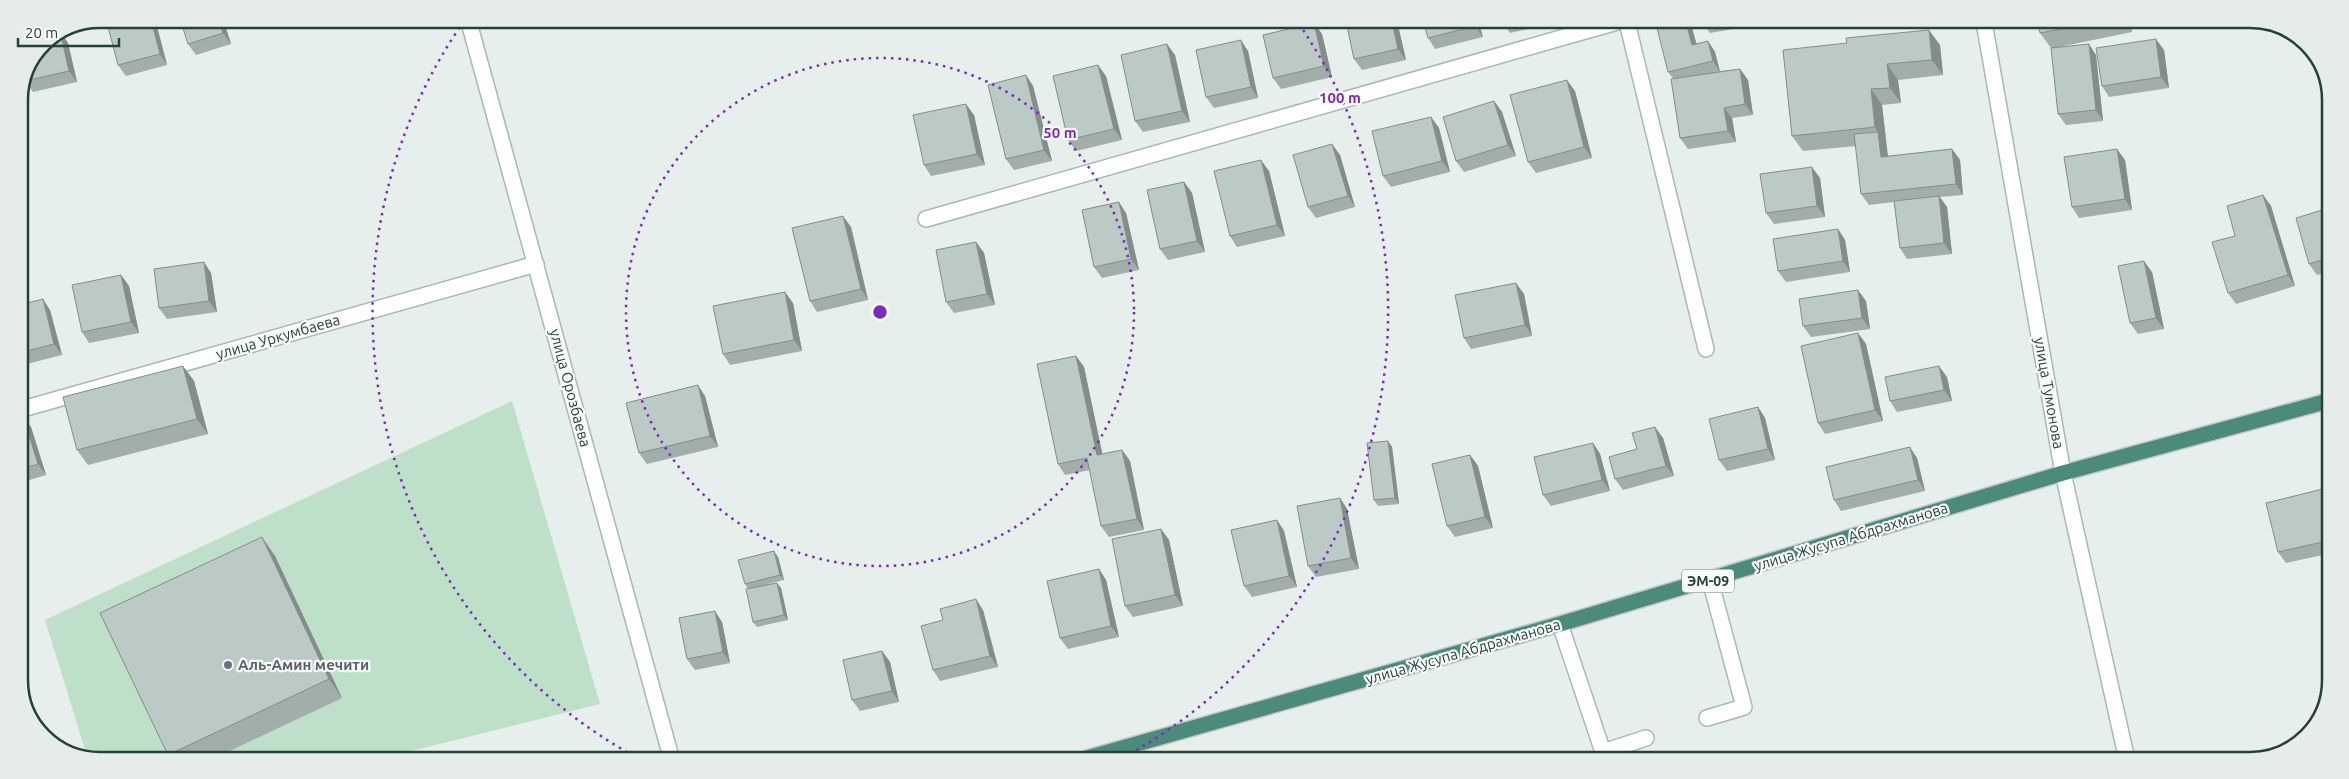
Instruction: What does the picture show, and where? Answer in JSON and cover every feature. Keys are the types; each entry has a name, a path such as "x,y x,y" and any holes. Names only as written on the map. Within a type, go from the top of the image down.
{"highway":[{"name":"улица Жусупа Абдрахманова","path":"1108,752 1560,624 2063,472 2322,403"}],"street":[{"name":"улица Орозбаева","path":"470,28 670,752"},
{"path":"926,219 1596,28"},
{"path":"1628,28 1706,349"},
{"name":"улица Тумонова","path":"1985,28 2063,472 2125,752"},
{"name":"улица Уркумбаева","path":"28,407 536,264"},
{"path":"1707,718 1744,707 1710,580"},
{"path":"1560,624 1603,752 1646,738"}],"green space":[{"path":"512,401 600,704 407,752 90,751 85,750 45,620"}],"building":[{"path":"108,28 153,28 160,54 118,65"},
{"path":"183,28 221,28 223,33 188,44"},
{"path":"1293,28 1315,28 1324,66 1273,78 1263,35"},
{"path":"1347,28 1394,28 1398,49 1354,59"},
{"path":"1425,28 1467,28 1428,38"},
{"path":"1657,28 1688,28 1692,45 1708,41 1713,61 1668,72"},
{"path":"2039,28 2066,28 2040,33"},
{"path":"1929,30 1932,60 1887,64 1890,88 1871,89 1875,127 1792,136 1783,50 1847,43 1846,38"},
{"path":"62,39 69,71 31,80 40,60 49,49"},
{"path":"2156,39 2161,77 2102,86 2096,48"},
{"path":"1241,40 1251,87 1206,97 1196,50"},
{"path":"1167,44 1182,111 1135,121 1121,55"},
{"path":"2089,44 2096,110 2058,114 2051,48"},
{"path":"1098,65 1114,129 1068,140 1053,76"},
{"path":"1740,69 1745,104 1724,108 1728,131 1680,138 1671,79"},
{"path":"1026,75 1044,150 1006,159 988,85"},
{"path":"1567,80 1584,147 1528,162 1510,95"},
{"path":"1494,101 1508,145 1456,161 1443,117"},
{"path":"966,104 977,154 924,165 913,115"},
{"path":"1431,117 1442,161 1383,176 1372,131"},
{"path":"1878,132 1881,157 1952,149 1956,184 1861,194 1854,134"},
{"path":"1332,144 1348,196 1308,207 1293,155"},
{"path":"2117,149 2125,199 2072,207 2064,157"},
{"path":"1261,160 1277,225 1230,236 1214,171"},
{"path":"1812,167 1817,206 1766,213 1760,174"},
{"path":"1184,182 1197,241 1160,249 1147,190"},
{"path":"2263,195 2288,275 2228,293 2212,242 2235,236 2227,206"},
{"path":"1939,196 1944,243 1900,248 1894,201"},
{"path":"1119,202 1131,259 1094,267 1082,210"},
{"path":"2321,210 2321,260 2309,264 2296,218"},
{"path":"843,216 861,289 810,301 792,228"},
{"path":"1838,229 1843,261 1778,271 1773,239"},
{"path":"976,242 987,294 946,302 936,250"},
{"path":"2144,261 2156,318 2130,323 2118,266"},
{"path":"204,262 209,301 159,308 154,269"},
{"path":"121,275 131,322 82,332 72,285"},
{"path":"1516,283 1525,325 1464,338 1455,295"},
{"path":"1858,290 1862,318 1803,326 1799,299"},
{"path":"785,292 794,340 723,354 713,306"},
{"path":"43,299 54,344 28,351 28,303"},
{"path":"1858,333 1875,410 1818,423 1801,346"},
{"path":"1076,356 1097,455 1122,450 1137,519 1101,526 1087,458 1058,464 1037,364"},
{"path":"183,366 197,419 77,450 63,397"},
{"path":"1939,366 1944,390 1890,401 1885,377"},
{"path":"698,385 710,436 639,453 626,403"},
{"path":"1758,407 1768,449 1719,460 1709,419"},
{"path":"1655,427 1666,466 1615,479 1609,457 1637,449 1632,433"},
{"path":"28,432 38,464 28,467"},
{"path":"1388,441 1395,498 1374,500 1367,443"},
{"path":"1593,443 1602,480 1543,495 1534,457"},
{"path":"1910,447 1918,480 1834,500 1826,467"},
{"path":"1470,455 1485,517 1447,526 1432,464"},
{"path":"2322,489 2322,542 2278,552 2266,503"},
{"path":"1340,498 1351,558 1308,566 1297,506"},
{"path":"1277,520 1289,576 1244,586 1231,530"},
{"path":"1161,529 1175,595 1125,606 1112,539"},
{"name":"Аль-Амин мечити","path":"262,537 329,679 174,752 167,752 100,613"},
{"path":"774,551 780,575 745,584 738,560"},
{"path":"1099,569 1111,626 1060,638 1047,581"},
{"path":"777,583 784,615 753,622 746,589"},
{"path":"976,599 990,656 933,670 921,626 943,620 940,609"},
{"path":"715,611 723,652 687,659 679,618"},
{"path":"882,651 892,691 852,700 843,660"}],"place":[{"name":"Аль-Амин мечити","path":"228,665"}]}
